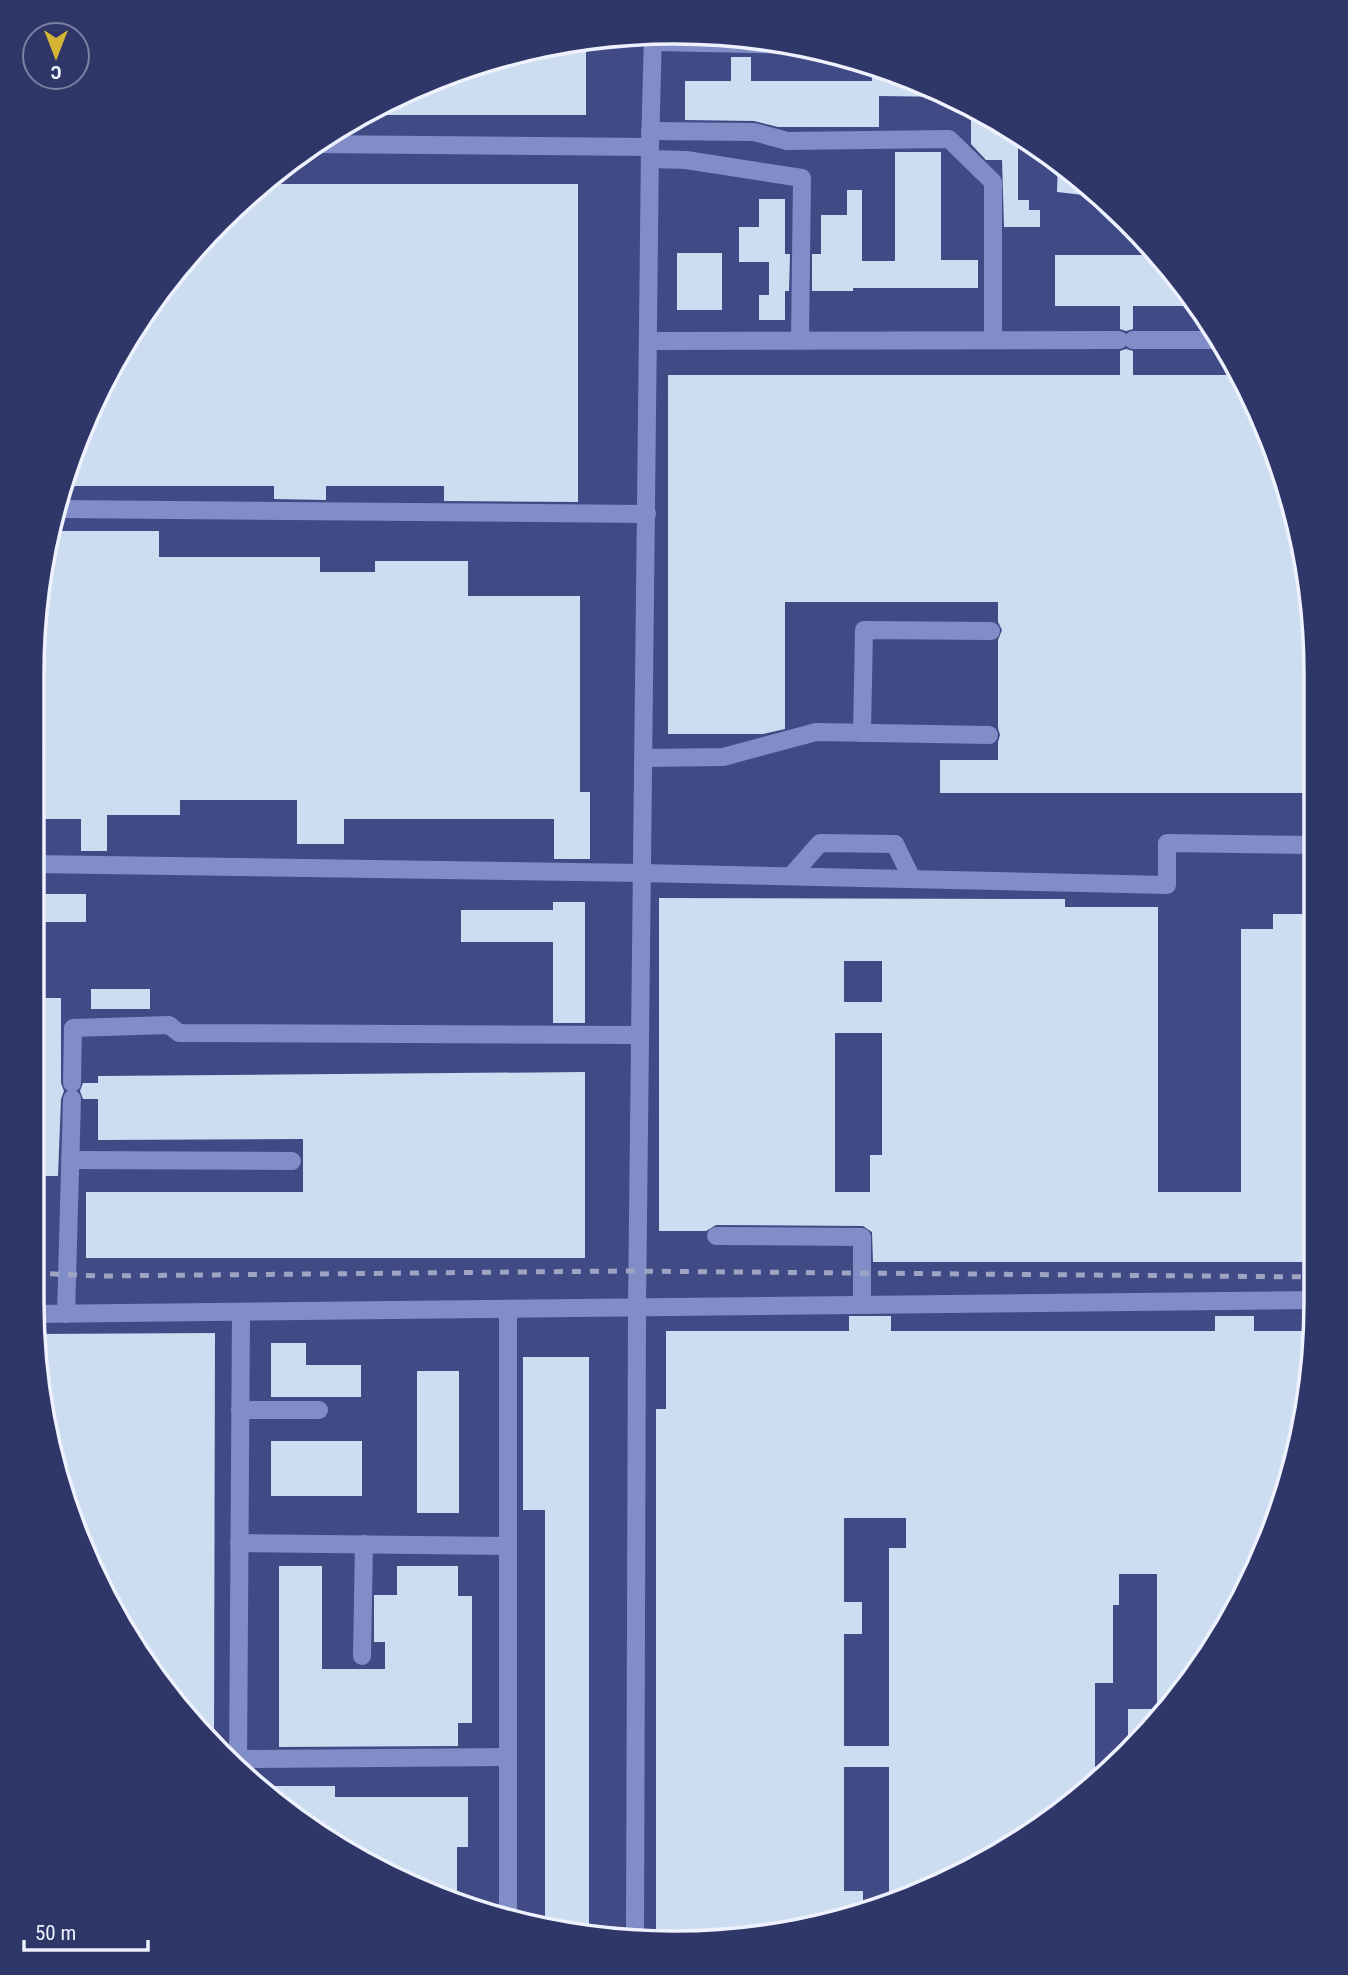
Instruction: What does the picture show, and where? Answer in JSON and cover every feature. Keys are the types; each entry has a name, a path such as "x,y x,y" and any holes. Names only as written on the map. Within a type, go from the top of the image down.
{"lane":[{"path":"635,1930 637,1308 653,45"},
{"path":"333,144 650,145 754,132 787,142 949,139 993,182 993,340"},
{"path":"650,145 686,160 802,178 800,340"},
{"path":"649,341 1208,340"},
{"path":"66,509 647,514"},
{"path":"862,733 864,630 990,631"},
{"path":"644,758 723,757 816,732 989,736"},
{"path":"791,876 820,843 895,844 912,879"},
{"path":"44,864 642,873 1167,885 1167,843 1304,845"},
{"path":"66,1314 74,1028 169,1025 179,1033 640,1035"},
{"path":"70,1160 292,1161"},
{"path":"716,1236 862,1237 862,1305"},
{"path":"44,1314 1304,1300"},
{"path":"508,1309 508,1909"},
{"path":"238,1756 241,1312"},
{"path":"240,1410 319,1410"},
{"path":"239,1543 508,1546"},
{"path":"362,1656 364,1544"},
{"path":"247,1765 508,1758"}],"shaded area":[{"path":"674,44 756,49 797,56 877,77 915,92 989,128 1024,150 1090,200 1120,228 1174,290 1220,359 1239,395 1271,471 1292,551 1303,633 1304,674 1304,1301 1299,1383 1292,1424 1271,1504 1256,1542 1220,1616 1198,1651 1148,1717 1120,1747 1058,1801 989,1847 915,1883 837,1910 756,1926 715,1930 633,1930 551,1919 471,1898 395,1866 359,1847 290,1801 228,1747 174,1685 128,1616 109,1580 77,1504 56,1424 45,1342 44,674 49,592 65,511 77,471 109,395 128,359 174,290 228,228 290,174 324,150 359,128 433,92 471,77 551,56 633,45"}],"building":[{"path":"586,50 586,115 384,115 471,77 511,65"},
{"path":"731,57 751,57 751,81 872,81 872,76 925,97 879,96 879,127 778,127 754,121 685,120 685,81 731,81"},
{"path":"971,118 1018,146 1018,200 1029,200 1029,210 1040,210 1040,227 1004,227 1002,160 986,160 971,144"},
{"path":"895,152 941,152 941,260 978,260 978,288 853,288 853,291 812,291 812,254 821,254 821,215 847,215 847,190 862,190 862,261 895,261"},
{"path":"1058,174 1084,195 1057,192"},
{"path":"278,184 578,184 578,502 444,501 444,486 326,486 326,500 274,499 274,486 72,486 92,433 128,359 174,290 228,228"},
{"path":"759,199 785,199 785,254 790,254 789,291 785,291 785,320 759,320 759,295 769,295 769,262 739,262 739,227 759,227"},
{"path":"677,253 722,253 722,310 677,310"},
{"path":"1055,255 1145,255 1185,306 1133,306 1133,329 1126,331 1120,329 1120,306 1055,306"},
{"path":"1120,351 1133,351 1133,375 1228,375 1256,433 1283,511 1299,592 1303,633 1304,793 940,793 940,760 998,760 998,640 1002,630 998,622 998,602 785,602 785,729 763,734 668,734 668,375 1120,375"},
{"path":"60,531 159,531 159,557 320,557 320,572 375,572 375,561 468,561 468,596 580,596 580,792 590,792 590,859 554,859 554,819 344,819 344,844 297,844 297,800 180,800 180,815 107,815 107,851 81,851 81,819 44,819 45,633 49,592"},
{"path":"44,894 86,894 86,922 44,922"},
{"path":"659,898 1065,899 1065,907 1158,907 1158,1192 1241,1192 1241,929 1273,929 1273,914 1304,914 1304,1262 873,1262 872,1232 863,1226 716,1225 706,1231 659,1231","holes":["844,961 882,961 882,1002 844,1002","835,1033 882,1033 882,1155 870,1155 870,1192 835,1192"]},
{"path":"553,902 585,902 585,1023 553,1023 553,942 461,942 461,910 553,910"},
{"path":"91,989 150,989 150,1009 91,1009"},
{"path":"44,998 61,998 61,1083 64,1091 61,1099 58,1176 44,1176"},
{"path":"585,1072 585,1258 86,1258 86,1192 303,1192 303,1139 98,1140 98,1099 83,1099 80,1091 83,1083 98,1083 98,1076"},
{"path":"849,1316 891,1316 891,1331 1215,1331 1215,1316 1254,1316 1254,1331 1303,1331 1292,1424 1271,1504 1239,1580 1220,1616 1157,1706 1157,1574 1119,1574 1119,1605 1113,1605 1113,1683 1095,1683 1095,1770 1058,1801 989,1847 953,1866 889,1893 889,1767 844,1767 844,1891 863,1891 863,1902 756,1926 674,1931 656,1931 656,1409 666,1409 666,1331 849,1331","holes":["844,1518 906,1518 906,1548 889,1548 889,1746 844,1746 844,1634 862,1634 862,1602 844,1602"]},
{"path":"215,1333 214,1732 174,1685 150,1651 128,1616 92,1542 65,1464 49,1383 45,1334"},
{"path":"271,1343 306,1343 306,1365 361,1365 361,1397 271,1397"},
{"path":"523,1357 589,1357 589,1925 545,1918 545,1510 523,1510"},
{"path":"417,1371 459,1371 459,1513 417,1513"},
{"path":"271,1441 362,1441 362,1496 271,1496"},
{"path":"279,1566 322,1566 322,1669 385,1669 385,1642 374,1642 374,1595 397,1595 397,1566 458,1566 458,1596 472,1596 472,1723 458,1723 458,1746 279,1747"},
{"path":"1128,1709 1154,1709 1128,1738"},
{"path":"272,1786 335,1786 335,1797 468,1797 468,1847 457,1847 457,1892 359,1847"}],"railway":[{"path":"44,1274 100,1276 623,1271 1304,1277"}]}
